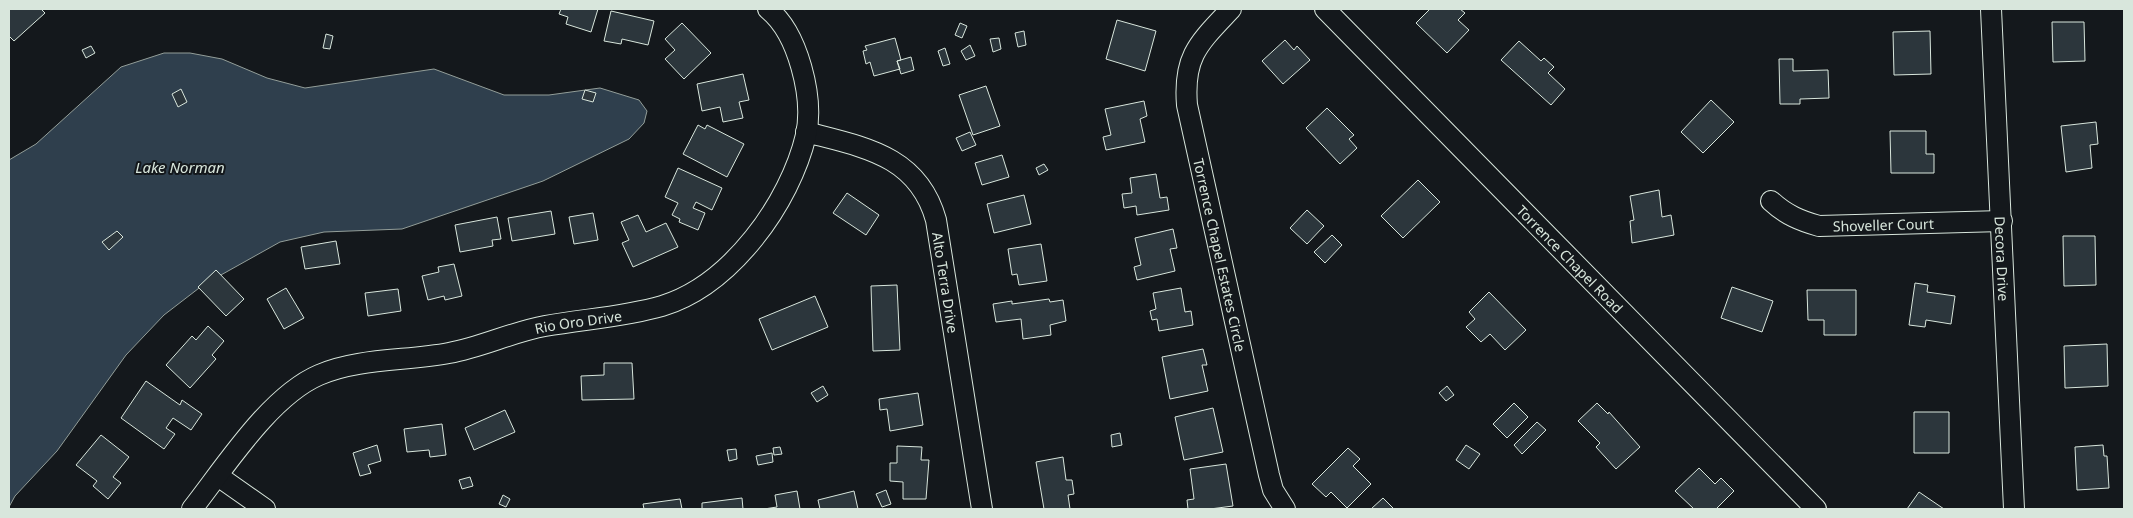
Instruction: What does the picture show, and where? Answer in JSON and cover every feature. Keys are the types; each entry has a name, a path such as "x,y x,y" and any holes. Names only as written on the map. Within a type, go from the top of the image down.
{"street":[{"name":"Torrence Chapel Estates Circle","path":"1231,9 1201,42 1193,54 1188,66 1187,105 1269,476 1273,490 1284,509"},
{"name":"Torrence Chapel Road","path":"1325,9 1816,509"},
{"name":"Decora Drive","path":"1991,9 2014,509"},
{"name":"Rio Oro Drive","path":"192,509 272,410 292,391 321,374 349,366 449,353 543,326 661,306 683,298 703,286 723,270 763,226 793,175 806,132 808,121 803,79 790,34 778,11"},
{"name":"Alto Terra Drive","path":"806,132 860,146 885,155 909,172 927,195 936,220 982,509"},
{"name":"Shoveller Court","path":"1771,201 1797,220 1819,226 2002,221"},
{"path":"218,476 265,509"}],"water":[{"name":"Lake Norman","path":"164,53 190,53 222,59 267,78 305,88 434,69 504,95 549,95 600,88 639,100 647,111 644,123 629,139 543,181 402,229 324,232 280,242 203,285 164,315 126,355 57,451 15,496 9,507 9,160 36,144 121,67"}],"building":[{"path":"9,9 41,9 45,13 14,41 9,36"},
{"path":"561,9 598,9 591,32 566,24 568,17 559,14"},
{"path":"1430,9 1460,9 1465,13 1458,20 1469,30 1447,53 1416,23"},
{"path":"611,11 654,21 648,45 622,39 621,44 604,41"},
{"path":"1117,20 1156,31 1145,71 1106,59"},
{"path":"2052,22 2084,22 2085,61 2053,62"},
{"path":"682,23 711,53 684,79 665,59 675,50 665,39"},
{"path":"960,23 967,26 962,38 955,35"},
{"path":"1024,31 1026,45 1018,47 1015,33"},
{"path":"1930,31 1931,74 1894,75 1893,32"},
{"path":"326,34 333,36 330,49 323,48"},
{"path":"895,38 901,60 897,61 900,69 874,76 870,62 866,64 863,51 867,50 865,46"},
{"path":"999,38 1001,49 993,52 990,39"},
{"path":"1285,40 1294,50 1297,46 1310,60 1283,84 1262,61"},
{"path":"1519,41 1541,61 1544,58 1554,67 1548,73 1565,89 1551,105 1501,60"},
{"path":"970,45 975,56 966,60 961,51"},
{"path":"91,46 95,53 86,58 82,50"},
{"path":"945,48 950,64 943,66 938,51"},
{"path":"911,57 914,70 901,74 897,61"},
{"path":"1779,59 1793,59 1793,71 1828,70 1829,98 1800,99 1800,104 1780,104"},
{"path":"743,74 749,100 739,102 743,118 723,122 720,107 702,111 697,84"},
{"path":"986,86 1000,126 973,135 959,95"},
{"path":"181,89 187,102 178,107 172,94"},
{"path":"585,90 596,93 593,102 582,99"},
{"path":"1711,100 1734,122 1703,153 1681,132"},
{"path":"1144,101 1147,116 1140,119 1145,142 1106,150 1103,137 1111,135 1105,109"},
{"path":"1327,108 1354,135 1349,139 1357,148 1340,164 1306,128"},
{"path":"2096,122 2098,144 2090,145 2092,168 2066,172 2061,126"},
{"path":"698,125 705,129 707,125 744,144 727,177 683,154"},
{"path":"1890,131 1926,131 1926,154 1934,154 1934,173 1891,173"},
{"path":"970,132 976,145 962,151 956,138"},
{"path":"1002,155 1009,177 982,185 975,163"},
{"path":"1044,164 1048,170 1039,175 1036,168"},
{"path":"678,168 722,188 712,210 696,202 693,208 705,213 698,230 679,222 680,219 672,215 678,203 665,197"},
{"path":"1156,174 1160,198 1167,197 1169,210 1137,215 1136,206 1124,208 1122,194 1132,193 1130,178"},
{"path":"1418,180 1440,202 1403,238 1381,216"},
{"path":"1659,190 1662,217 1671,215 1674,235 1632,243 1630,221 1634,220 1630,196"},
{"path":"847,193 879,215 866,235 833,213"},
{"path":"1024,195 1031,224 994,233 987,204"},
{"path":"1307,210 1324,226 1307,244 1290,228"},
{"path":"551,211 555,234 512,241 508,218"},
{"path":"593,213 598,240 574,244 569,217"},
{"path":"638,215 646,232 666,223 678,247 633,267 622,243 629,240 621,222"},
{"path":"497,217 501,239 492,240 493,246 460,252 455,225"},
{"path":"1173,229 1177,248 1170,249 1175,271 1137,280 1134,267 1141,265 1135,238"},
{"path":"117,231 123,237 109,250 102,242"},
{"path":"1332,235 1342,245 1325,263 1314,252"},
{"path":"2063,236 2095,236 2096,285 2064,286"},
{"path":"336,241 340,264 305,269 301,247"},
{"path":"1041,244 1047,281 1019,285 1017,274 1012,275 1008,249"},
{"path":"454,264 462,296 445,300 444,296 428,300 422,276 439,272 438,267"},
{"path":"216,270 244,299 226,316 198,287"},
{"path":"1915,283 1928,285 1927,292 1955,296 1951,324 1926,320 1925,327 1909,325"},
{"path":"897,285 900,350 873,351 871,286"},
{"path":"1732,287 1773,301 1762,332 1721,318"},
{"path":"286,288 304,318 284,329 267,299"},
{"path":"1181,288 1185,312 1191,311 1193,325 1159,331 1157,319 1152,320 1150,311 1156,309 1153,293"},
{"path":"398,289 401,311 368,316 365,293"},
{"path":"1807,290 1856,290 1856,335 1824,335 1824,320 1808,320"},
{"path":"1489,292 1526,330 1505,350 1490,334 1481,342 1466,327 1475,319 1469,312"},
{"path":"815,296 828,327 772,350 759,319"},
{"path":"1049,299 1050,302 1063,300 1066,321 1050,325 1051,335 1023,339 1021,319 996,322 993,304 1012,301 1012,304"},
{"path":"208,326 224,341 212,355 216,359 190,388 166,365 192,336 196,340"},
{"path":"2107,344 2108,386 2065,388 2064,346"},
{"path":"1203,349 1207,365 1202,365 1208,391 1170,399 1162,357"},
{"path":"604,363 632,363 634,399 582,400 581,376 604,375"},
{"path":"146,381 180,405 182,400 202,414 191,430 173,418 166,428 175,434 164,449 121,418"},
{"path":"823,386 828,395 817,402 811,393"},
{"path":"1447,386 1454,395 1446,401 1439,393"},
{"path":"918,393 923,425 890,431 887,409 880,410 879,399"},
{"path":"1514,403 1528,417 1507,438 1493,424"},
{"path":"1597,403 1608,414 1609,412 1640,447 1616,469 1596,447 1600,443 1578,421"},
{"path":"1213,408 1223,452 1184,460 1175,417"},
{"path":"505,410 515,432 474,450 465,428"},
{"path":"1914,412 1949,412 1949,453 1914,453"},
{"path":"1537,422 1546,430 1522,454 1514,445"},
{"path":"442,424 446,455 430,457 429,450 407,452 404,429"},
{"path":"1120,433 1122,445 1112,447 1111,435"},
{"path":"101,435 129,457 113,477 121,483 108,499 93,486 97,481 76,465"},
{"path":"377,445 381,461 368,465 371,473 360,476 353,453"},
{"path":"1466,445 1480,454 1469,469 1456,460"},
{"path":"2103,445 2104,456 2107,456 2109,488 2077,490 2075,447"},
{"path":"897,446 922,447 921,460 929,460 926,499 903,499 903,482 890,481 890,463 897,463"},
{"path":"780,447 782,454 774,455 773,448"},
{"path":"1348,448 1360,459 1353,466 1371,484 1347,508 1331,492 1326,497 1312,484"},
{"path":"736,449 737,459 729,461 727,450"},
{"path":"772,453 773,462 758,465 756,456"},
{"path":"1063,457 1066,480 1072,480 1074,494 1068,495 1070,509 1044,509 1036,462"},
{"path":"1226,464 1233,506 1188,509 1187,500 1194,499 1190,469"},
{"path":"1699,468 1715,484 1721,478 1734,491 1716,509 1694,509 1675,491"},
{"path":"470,477 473,486 462,489 459,480"},
{"path":"886,490 891,504 882,507 876,494"},
{"path":"797,491 800,509 764,509 777,507 775,495"},
{"path":"854,491 858,509 820,509 818,500"},
{"path":"1919,492 1944,509 1907,509"},
{"path":"503,495 510,499 506,507 499,504"},
{"path":"742,498 743,509 702,509 702,503"},
{"path":"1383,498 1394,509 1371,509"},
{"path":"680,499 682,509 644,509 643,504"}]}
